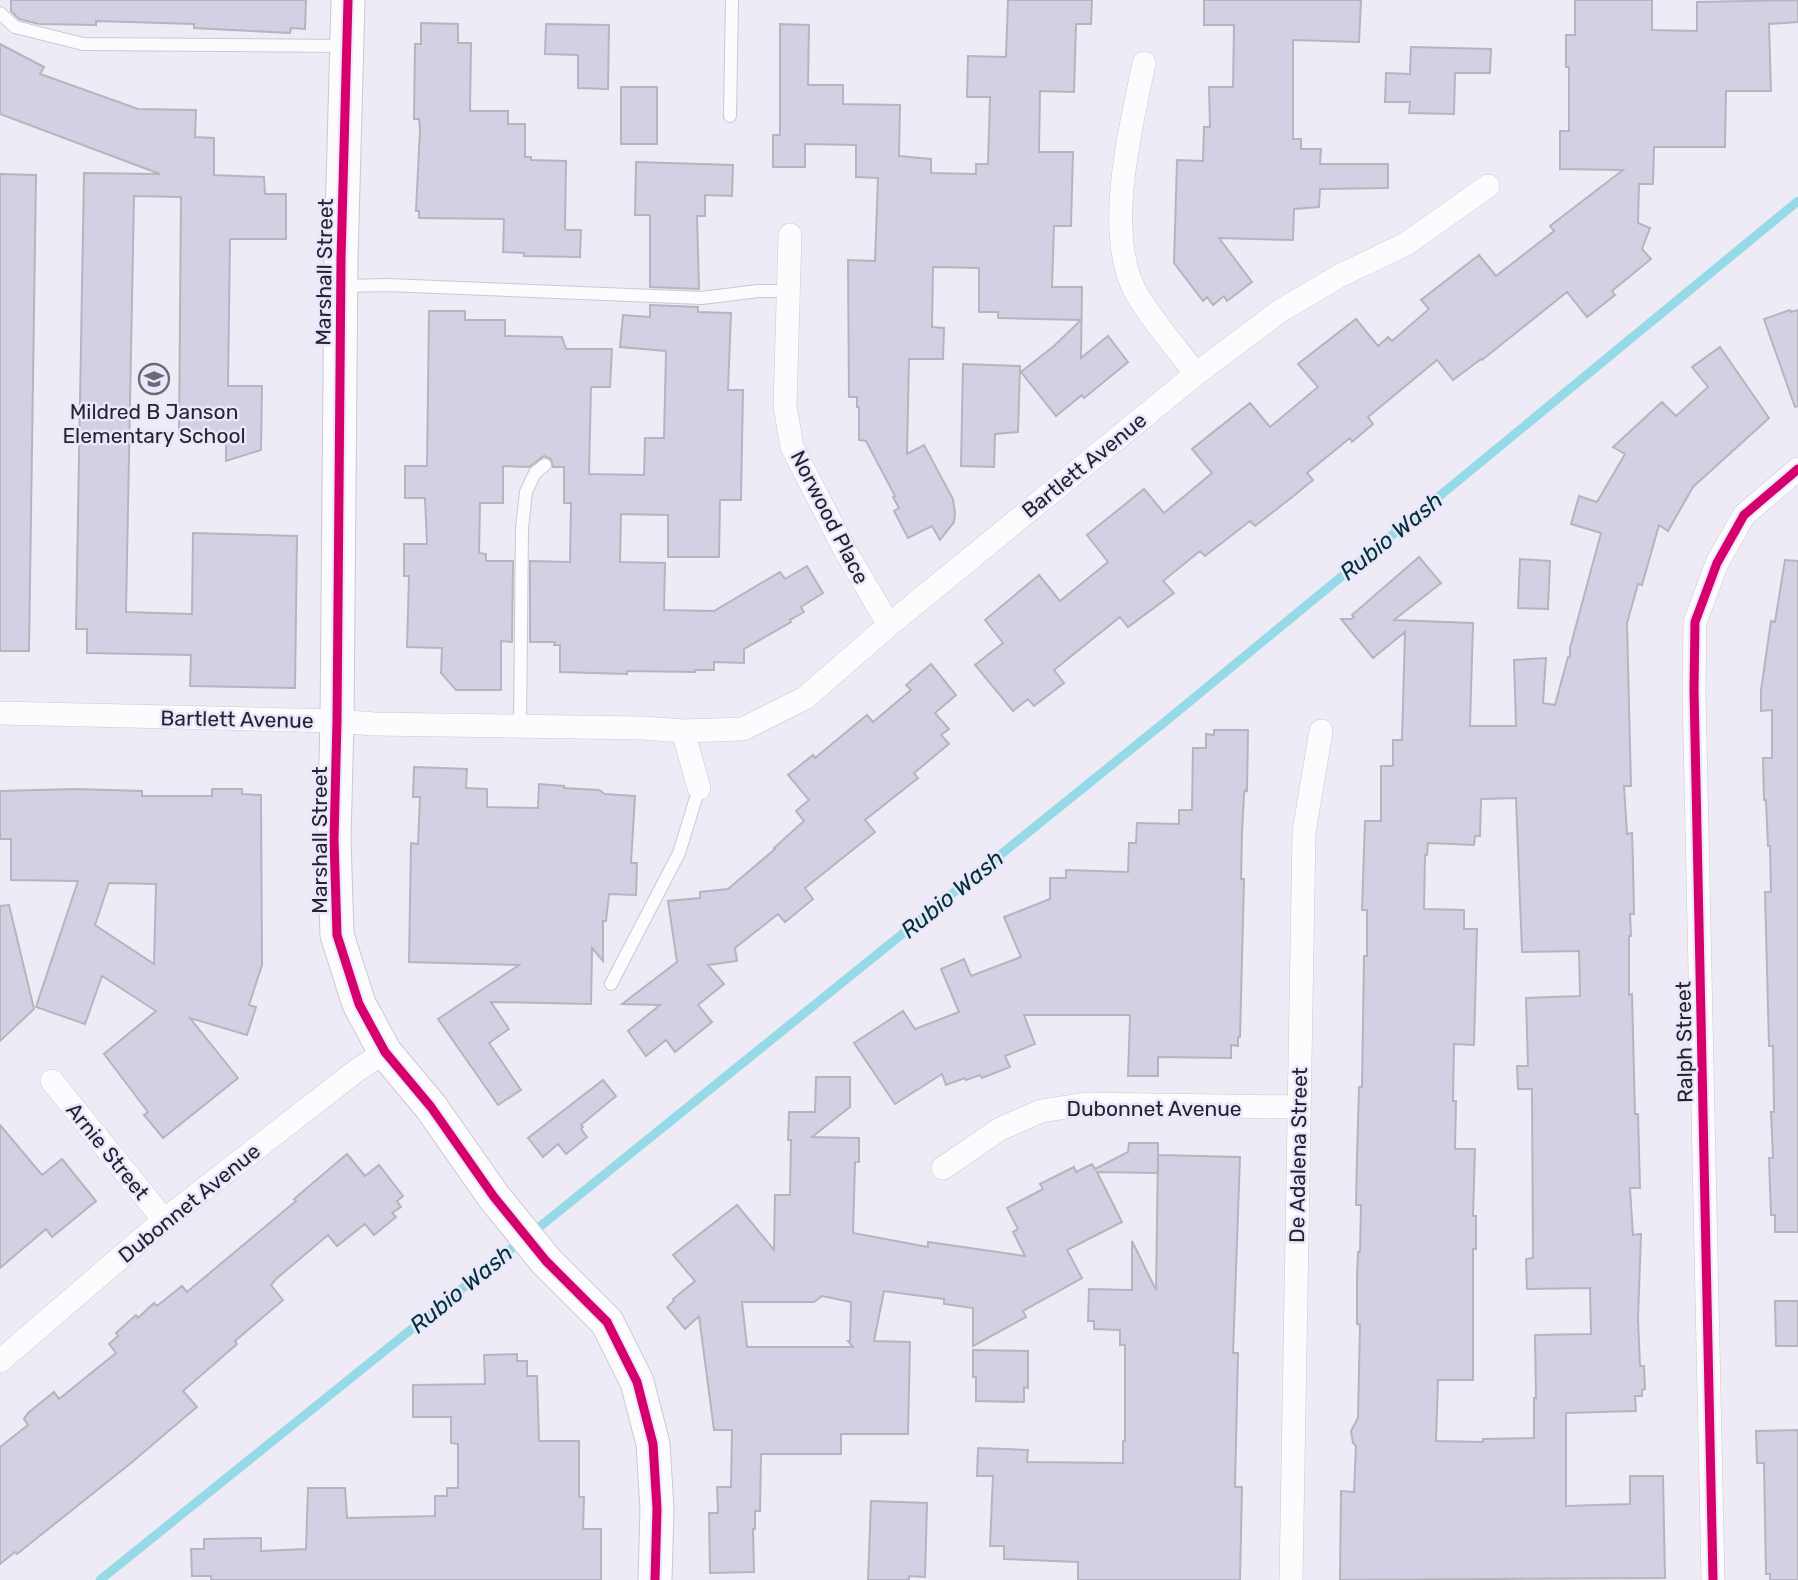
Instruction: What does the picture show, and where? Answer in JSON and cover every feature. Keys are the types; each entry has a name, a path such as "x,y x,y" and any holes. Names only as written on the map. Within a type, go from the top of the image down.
{"street":[{"name":"Marshall Street","path":"348,0 341,286 334,840 337,935 359,1004 385,1052 431,1107 494,1197 546,1261 607,1322 637,1382 653,1444 657,1509 655,1580"},
{"path":"1144,63 1127,151 1121,220 1125,267 1136,293 1196,374"},
{"name":"Bartlett Avenue","path":"0,713 374,724 643,727 683,731 743,729 805,698 889,625 1196,374 1280,311 1341,275 1406,244 1488,186"},
{"name":"Norwood Place","path":"790,235 785,406 792,447 846,552 889,625"},
{"name":"Ralph Street","path":"1713,1580 1694,690 1695,622 1717,563 1745,515 1798,469"},
{"path":"683,731 699,788"},
{"name":"De Adalena Street","path":"1291,1580 1304,832 1321,731"},
{"name":"Dubonnet Avenue","path":"0,1361 164,1220 385,1052"},
{"name":"Arnie Street","path":"52,1081 164,1220"},
{"name":"Dubonnet Avenue","path":"943,1168 1000,1129 1041,1111 1086,1104 1298,1107"}],"lane":[{"path":"730,116 732,0"},
{"path":"0,13 15,27 83,44 347,46"},
{"path":"341,286 387,285 702,298 758,291 788,291"},
{"path":"520,725 522,528 526,492 535,473 545,465"},
{"path":"611,984 679,853 699,788"}],"building":[{"path":"11,0 306,0 305,29 291,28 290,33 194,28 194,24 96,21 96,25 39,24 19,19 11,11"},
{"path":"1008,0 1092,0 1091,24 1076,24 1074,92 1040,91 1039,152 1073,152 1071,226 1054,226 1052,287 1082,287 1081,358 1108,336 1128,362 1084,398 1082,395 1056,416 1021,372 1081,320 998,318 998,312 979,312 979,268 933,267 932,327 944,328 943,359 909,359 907,454 924,445 953,499 955,513 954,522 940,540 932,526 908,538 894,511 899,508 893,497 895,496 866,441 859,440 857,397 849,397 848,260 875,261 878,178 856,177 856,145 805,144 805,167 773,167 773,135 780,135 780,24 809,25 808,85 843,85 843,104 900,105 899,156 931,159 931,173 976,174 976,164 988,164 990,97 967,97 968,56 1006,57"},
{"path":"1204,0 1361,0 1359,42 1293,40 1293,139 1301,139 1301,149 1321,149 1320,164 1388,164 1388,188 1320,189 1319,207 1294,209 1293,240 1219,238 1252,282 1227,301 1224,296 1213,305 1207,297 1203,301 1174,263 1177,160 1203,161 1204,127 1210,127 1209,87 1233,87 1234,25 1204,25"},
{"path":"1575,0 1652,0 1652,30 1697,31 1697,2 1798,0 1798,22 1769,24 1771,91 1726,91 1725,147 1654,147 1653,184 1639,184 1638,223 1650,228 1642,249 1651,259 1612,291 1615,295 1587,317 1567,292 1453,380 1437,360 1368,417 1373,424 1352,442 1350,438 1307,473 1313,480 1255,526 1250,521 1205,556 1200,551 1163,581 1174,593 1128,627 1120,617 1054,670 1064,683 1034,706 1028,699 1013,711 975,665 1003,643 985,620 1039,575 1060,601 1108,562 1087,535 1144,489 1164,513 1212,473 1192,449 1250,403 1270,427 1318,387 1298,364 1356,319 1378,346 1388,337 1392,341 1429,309 1421,300 1479,255 1496,276 1554,231 1550,226 1623,170 1560,169 1560,131 1569,131 1566,35 1575,35"},
{"path":"421,23 458,24 458,43 471,43 470,111 508,111 508,124 525,124 525,157 531,157 531,160 566,161 565,228 581,230 580,257 524,256 524,253 503,252 504,219 419,218 419,211 416,211 420,129 419,119 414,119 415,44 421,44"},
{"path":"546,24 609,25 608,89 578,88 578,55 545,54"},
{"path":"0,44 44,67 40,74 138,109 196,110 195,137 214,138 214,175 264,177 265,194 286,194 286,239 230,239 228,386 262,386 261,450 226,461 226,435 179,435 181,197 134,196 126,612 192,614 193,533 297,536 295,688 190,686 191,655 87,653 87,629 76,629 84,173 160,174 0,114"},
{"path":"1411,47 1491,49 1490,73 1455,73 1454,114 1409,113 1410,102 1385,102 1386,73 1410,74"},
{"path":"621,87 657,87 657,144 621,144"},
{"path":"636,162 733,165 732,196 705,195 705,216 697,216 699,289 650,287 650,215 635,215"},
{"path":"0,174 36,175 29,651 0,651"},
{"path":"650,305 698,307 698,312 731,313 728,390 743,390 741,500 720,500 719,557 668,557 668,515 621,514 620,562 665,563 664,610 714,611 780,572 785,579 807,566 823,593 801,607 804,612 790,620 791,622 744,649 744,663 714,662 714,670 695,672 560,672 560,645 554,645 555,642 530,642 530,561 570,562 571,503 564,503 564,467 553,467 551,459 544,456 529,467 503,466 503,503 480,503 479,553 486,554 486,561 513,561 512,642 501,641 501,690 456,690 441,673 442,648 407,647 409,576 404,576 404,544 427,544 425,498 405,498 405,466 427,466 429,311 465,311 465,320 505,320 505,336 562,337 566,349 612,349 610,387 591,387 589,474 644,475 645,438 664,438 666,351 620,347 623,315 650,317"},
{"path":"1798,310 1798,406 1795,407 1764,319"},
{"path":"1720,347 1769,418 1693,487 1668,531 1659,525 1642,585 1638,584 1627,623 1631,786 1624,786 1627,834 1632,833 1634,914 1630,914 1629,995 1632,994 1640,1188 1630,1188 1633,1235 1641,1234 1638,1319 1640,1366 1644,1366 1645,1389 1642,1390 1642,1396 1635,1396 1636,1411 1566,1413 1566,1506 1630,1504 1630,1476 1663,1476 1665,1578 1340,1580 1341,1491 1354,1492 1356,1446 1351,1431 1358,1418 1360,1325 1357,1324 1357,1277 1361,1205 1356,1205 1359,1087 1362,1087 1364,956 1367,956 1367,910 1362,910 1365,821 1381,821 1381,766 1393,766 1393,740 1402,740 1405,632 1373,658 1341,619 1354,617 1352,615 1419,557 1441,583 1394,620 1473,623 1470,726 1516,726 1514,660 1546,658 1543,703 1555,705 1601,533 1571,524 1579,496 1597,502 1625,454 1613,447 1662,402 1676,416 1708,387 1692,367","holes":["1516,798 1522,952 1579,951 1580,996 1526,998 1528,1066 1517,1066 1518,1089 1532,1089 1533,1258 1526,1259 1527,1289 1590,1288 1591,1334 1535,1335 1534,1438 1483,1439 1483,1442 1436,1441 1438,1380 1473,1380 1475,1149 1455,1149 1456,1101 1453,1101 1454,1044 1474,1045 1477,929 1464,929 1464,910 1424,909 1425,855 1428,843 1474,845 1475,836 1480,836 1481,799"]},
{"path":"963,364 1020,366 1018,432 995,434 994,467 961,466"},
{"path":"1520,559 1550,561 1548,609 1518,608"},
{"path":"1785,560 1798,561 1798,1232 1775,1232 1775,1215 1771,1215 1769,1158 1773,1158 1771,1112 1774,1112 1773,1046 1769,1046 1765,892 1771,892 1763,758 1772,758 1772,710 1761,711 1761,690 1771,621 1775,622"},
{"path":"931,664 956,695 935,713 949,729 941,735 949,744 914,773 918,778 865,820 875,832 805,888 813,899 785,922 778,914 735,948 737,961 708,965 724,984 698,1005 712,1022 675,1052 666,1040 646,1056 628,1031 660,1005 622,1004 677,962 668,901 700,898 700,892 728,889 775,849 804,821 796,811 809,800 788,775 813,755 815,758 867,715 873,722 911,690 906,685"},
{"path":"1214,730 1248,730 1247,791 1245,790 1244,795 1242,832 1241,879 1244,879 1240,1037 1238,1046 1231,1045 1231,1058 1158,1057 1158,1076 1128,1076 1130,1015 1024,1015 1035,1044 1005,1056 1010,1067 982,1078 980,1075 946,1085 942,1074 895,1104 854,1043 903,1011 915,1029 959,1012 941,969 964,959 971,976 1021,957 1004,917 1050,899 1050,878 1066,878 1066,870 1128,872 1129,843 1136,843 1137,823 1179,824 1179,810 1192,810 1193,748 1206,748 1206,734 1214,735"},
{"path":"414,767 467,769 466,788 487,789 487,807 538,808 539,784 635,796 631,863 637,863 636,895 609,894 606,921 603,921 603,961 592,948 591,1004 491,1002 509,1029 489,1043 521,1090 498,1105 438,1019 519,965 409,962 411,843 418,844 420,797 413,797"},
{"path":"75,789 142,791 142,796 212,796 212,789 242,789 242,794 261,795 262,965 249,1005 256,1007 247,1035 190,1018 238,1078 163,1138 144,1115 148,1112 104,1054 156,1011 102,976 85,1024 36,1007 78,881 11,880 11,839 0,839 0,791","holes":["109,883 156,884 154,964 95,925"]},
{"path":"9,905 34,1009 0,1041 0,906"},
{"path":"816,1077 850,1077 850,1107 812,1137 859,1138 859,1162 855,1162 853,1233 928,1247 928,1242 1025,1256 1013,1232 1018,1229 1007,1208 1043,1189 1040,1184 1074,1167 1076,1172 1092,1164 1095,1169 1128,1152 1129,1143 1158,1143 1158,1173 1097,1172 1122,1222 1067,1250 1082,1278 1023,1311 1026,1317 973,1346 973,1308 944,1304 944,1299 884,1291 874,1341 910,1342 908,1434 841,1434 841,1454 761,1454 760,1511 755,1511 753,1529 754,1572 710,1573 709,1513 718,1513 717,1487 731,1487 732,1430 714,1430 699,1316 685,1329 667,1307 695,1281 673,1255 737,1205 774,1250 775,1195 790,1195 789,1112 815,1112","holes":["822,1296 851,1302 848,1341 853,1347 747,1347 742,1302 814,1302"]},
{"path":"603,1080 616,1096 581,1125 587,1137 566,1154 558,1144 543,1157 528,1138"},
{"path":"0,1125 42,1175 62,1159 96,1201 52,1237 46,1229 0,1268"},
{"path":"347,1154 365,1176 379,1165 403,1196 397,1201 401,1207 392,1213 396,1217 374,1235 365,1224 337,1246 328,1235 276,1279 271,1285 283,1300 183,1391 197,1407 17,1554 15,1552 0,1564 0,1447 28,1425 24,1419 28,1413 54,1392 59,1399 116,1353 109,1344 118,1336 116,1333 136,1315 138,1318 154,1303 157,1306 182,1286 187,1292 296,1201 294,1199"},
{"path":"1158,1155 1240,1157 1233,1353 1238,1353 1235,1487 1242,1487 1240,1580 1078,1580 1078,1562 1004,1559 1004,1546 990,1546 993,1476 977,1476 978,1448 1028,1450 1027,1462 1123,1463 1125,1345 1120,1345 1120,1330 1094,1329 1094,1321 1088,1321 1089,1289 1132,1290 1132,1241 1156,1290"},
{"path":"1775,1301 1798,1301 1798,1346 1776,1346"},
{"path":"973,1350 1028,1351 1028,1388 1024,1387 1024,1402 976,1401"},
{"path":"517,1354 517,1361 527,1361 527,1376 537,1376 539,1441 579,1441 579,1497 584,1497 583,1529 601,1529 601,1580 211,1580 211,1576 192,1576 191,1549 204,1549 204,1539 261,1538 261,1551 306,1549 308,1488 345,1488 347,1518 435,1516 435,1496 447,1496 447,1488 458,1488 458,1444 451,1443 451,1417 413,1417 413,1385 485,1384 484,1355"},
{"path":"1798,1430 1798,1580 1770,1580 1770,1574 1766,1574 1764,1463 1757,1463 1756,1431"},
{"path":"871,1501 927,1503 925,1577 909,1576 909,1580 868,1580"}],"waterway":[{"name":"Rubio Wash","path":"532,1233 1166,721 1798,201"},
{"name":"Rubio Wash","path":"100,1580 521,1241"}],"cycle path":[{"path":"348,0 341,259 334,840 337,935 359,1004 385,1052 431,1107 494,1197 546,1261 607,1322 637,1382 653,1444 657,1509 655,1580"},
{"path":"1713,1580 1694,690 1695,622 1717,563 1744,515 1798,469"}],"place":[{"name":"Mildred B Janson Elementary School","path":"154,379"}]}
